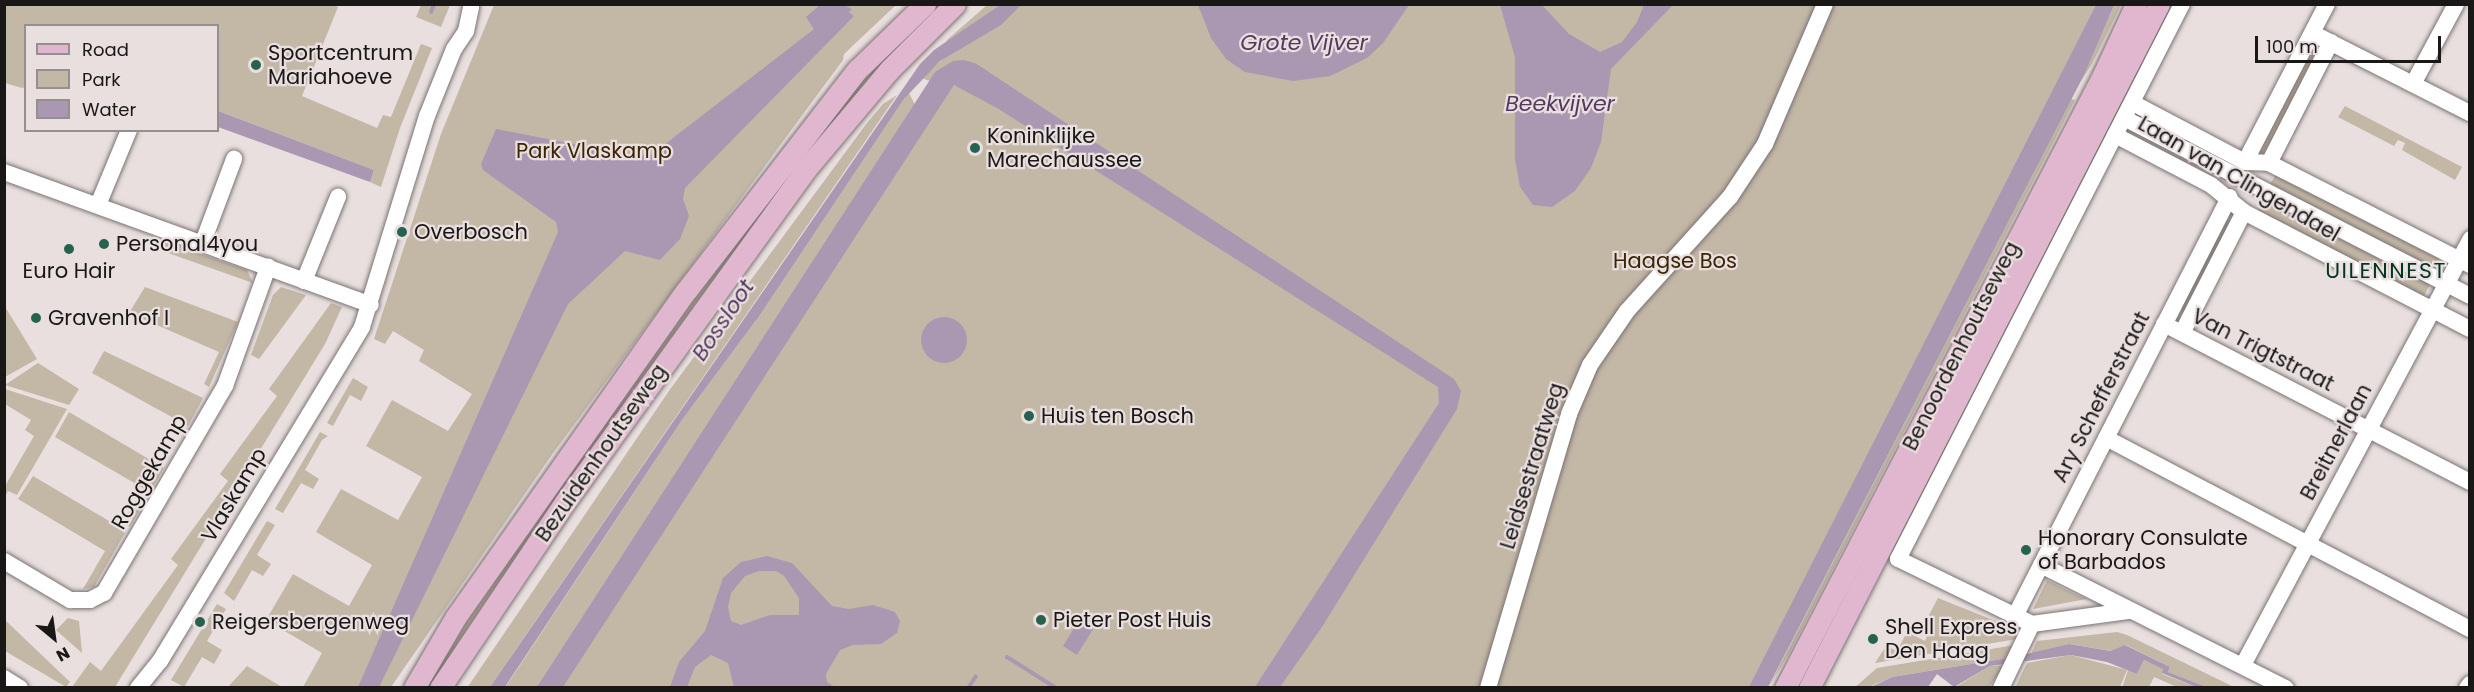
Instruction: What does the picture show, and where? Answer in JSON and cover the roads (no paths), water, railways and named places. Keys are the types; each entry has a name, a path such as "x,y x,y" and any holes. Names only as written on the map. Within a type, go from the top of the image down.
{"main road":[{"name":"Bezuidenhoutseweg","path":"414,687 455,618 686,291 857,70 925,4"},
{"name":"Bezuidenhoutseweg","path":"440,687 565,502 806,169 889,70 955,4"},
{"name":"Benoordenhoutseweg","path":"1785,687 2103,75 2136,4"},
{"name":"Benoordenhoutseweg","path":"1809,687 2160,4"}],"street":[{"name":"Leidsestraatweg","path":"1488,687 1569,414 1590,365 1627,311 1730,197 1765,144 1825,4"},
{"name":"Benoordenhoutseweg","path":"2013,618 1898,559 2182,4"},
{"name":"Ary Schefferstraat","path":"2013,618 2164,324 2248,182 2312,33 2327,4"},
{"path":"2413,84 2456,4"},
{"name":"Vlaskamp","path":"143,684 339,368 356,332 355,322 367,303 427,116 454,49 464,38 471,6"},
{"path":"2312,33 2469,113"},
{"name":"Ary Schefferstraat","path":"2258,162 2331,42"},
{"name":"Laan van Clingendael","path":"2133,103 2464,262"},
{"name":"Laan van Clingendael","path":"2124,118 2469,296"},
{"path":"98,205 128,132"},
{"name":"Laan van Clingendael","path":"2115,135 2236,205 2469,329"},
{"path":"203,242 234,159"},
{"path":"4,172 367,303"},
{"path":"304,281 338,197"},
{"name":"Ary Schefferstraat","path":"2182,333 2236,205"},
{"name":"Breitnerlaan","path":"2243,665 2432,309 2446,284 2464,262 2469,239"},
{"name":"Roggekamp","path":"4,561 70,600 90,600 104,593 225,386 268,267"},
{"name":"Van Trigtstraat","path":"2164,324 2469,482"},
{"path":"2106,438 2469,629"},
{"path":"2041,565 2098,592 2128,611 2286,687"},
{"path":"2013,618 2032,624 2128,611"},
{"path":"2001,687 2032,624"},
{"path":"4,678 20,687"}],"water":[{"name":"Grote Vijver","path":"1198,4 1409,5 1383,43 1367,58 1330,76 1293,81 1245,72 1226,59 1211,38"},
{"path":"820,5 844,5 852,9 849,12 854,16 685,188 683,199 689,216 680,239 660,260 625,251 568,304 379,687 358,687 558,232 556,222 483,170 481,164 496,129 635,156 651,155 814,29 806,17"},
{"path":"1000,5 1021,5 1001,25 940,61 904,99 760,315 682,420 505,687 490,687 920,64 934,50"},
{"name":"Beekvijver","path":"1500,5 1542,5 1569,34 1600,52 1622,42 1637,22 1644,5 1673,5 1611,69 1601,142 1591,168 1575,191 1552,207 1533,205 1520,187 1515,159 1515,57"},
{"path":"2096,5 2114,5 2084,75 1768,687 1749,687"},
{"path":"963,60 975,63 1454,379 1461,391 1457,409 1322,627 1280,687 1255,687 1439,403 1438,387 997,108 954,85 563,687 537,687 935,72 953,61"},
{"path":"219,111 374,170 370,182 219,127"},
{"path":"944,317 960,324 967,340 960,356 944,363 928,356 921,340 928,324"},
{"path":"767,556 792,563 832,606 849,609 873,605 895,612 900,621 897,633 881,644 853,645 840,650 826,674 827,682 835,687 734,687 728,663 711,655 695,667 687,687 670,687 679,662 705,631 723,578 741,562","holes":["759,571 776,571 784,576 799,598 799,615 770,615 741,625 731,621 728,607 731,593 745,576"]},
{"path":"1081,617 1095,626 1077,655 1063,646"},
{"path":"2069,644 2111,651 2125,645 2170,667 2168,672 2207,687 2196,687 2162,673 2163,669 2144,660 2137,674 2107,662 2071,655 1990,666 1954,687 1937,674 1928,687 1869,688 1892,677 2014,657"}],"waterway":[{"path":"431,12 434,4"},
{"path":"1007,657 1056,688"},
{"path":"968,688 976,676"}],"place":[{"name":"Sportcentrum Mariahoeve","path":"256,65"},
{"name":"Koninklijke Marechaussee","path":"975,148"},
{"name":"Overbosch","path":"402,232"},
{"name":"Personal4you","path":"104,244"},
{"name":"Euro Hair","path":"69,249"},
{"name":"Gravenhof I","path":"36,318"},
{"name":"Huis ten Bosch","path":"1029,416"},
{"name":"Honorary Consulate of Barbados","path":"2026,550"},
{"name":"Pieter Post Huis","path":"1041,620"},
{"name":"Reigersbergenweg","path":"200,622"},
{"name":"Shell Express Den Haag","path":"1873,639"}],"district":[{"name":"UILENNEST","path":"2386,271"}],"park label":[{"name":"Park Vlaskamp","path":"594,151"},
{"name":"Haagse Bos","path":"1675,261"}],"water label":[{"name":"Bossloot","path":"723,320"}]}
